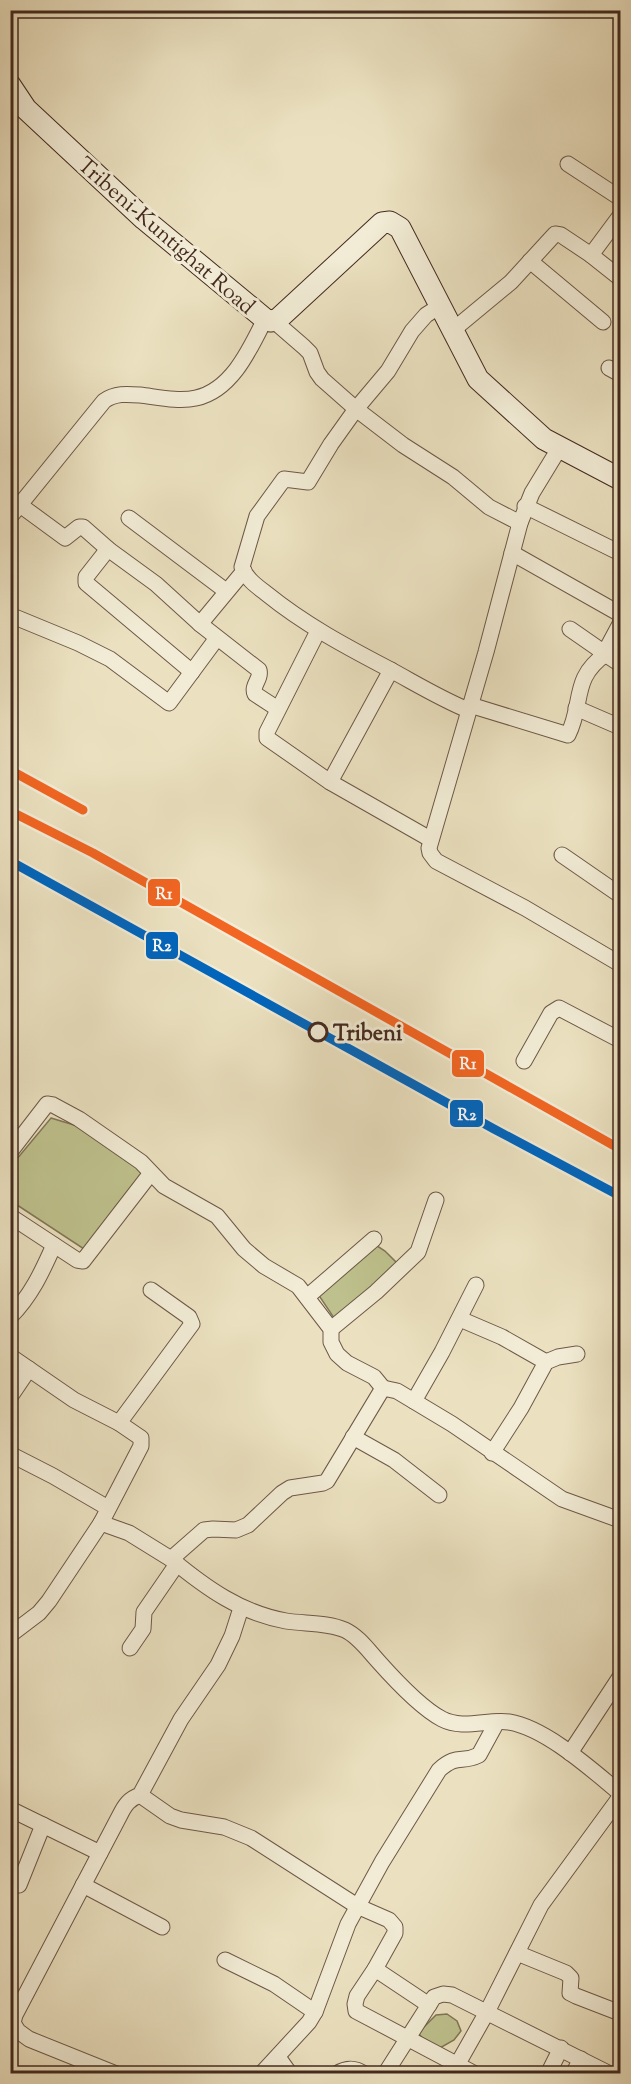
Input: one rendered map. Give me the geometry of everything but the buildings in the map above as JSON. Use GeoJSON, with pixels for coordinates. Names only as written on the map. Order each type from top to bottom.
{"type":"FeatureCollection","features":[{"type":"Feature","properties":{"kind":"main road","name":"Tribeni-Kuntighat Road"},"geometry":{"type":"LineString","coordinates":[[10,85],[26,109],[136,211],[270,320],[277,320],[382,223],[390,222],[400,228],[478,379],[544,439],[621,479]]}},
{"type":"Feature","properties":{"kind":"street"},"geometry":{"type":"LineString","coordinates":[[568,165],[621,198]]}},
{"type":"Feature","properties":{"kind":"street"},"geometry":{"type":"LineString","coordinates":[[591,255],[621,216]]}},
{"type":"Feature","properties":{"kind":"street"},"geometry":{"type":"LineString","coordinates":[[453,330],[498,294],[555,234],[561,235],[591,255],[621,278]]}},
{"type":"Feature","properties":{"kind":"street"},"geometry":{"type":"LineString","coordinates":[[530,261],[603,322]]}},
{"type":"Feature","properties":{"kind":"street"},"geometry":{"type":"LineString","coordinates":[[440,306],[426,315],[412,331],[388,370],[331,444],[308,482],[284,479],[259,511],[242,564],[244,571],[257,586],[289,612],[318,631],[437,697],[566,735],[570,733],[587,671],[594,662],[606,654]]}},
{"type":"Feature","properties":{"kind":"street"},"geometry":{"type":"LineString","coordinates":[[278,709],[255,694],[254,688],[260,675],[259,670],[200,624],[156,584],[81,526],[68,538],[15,511],[109,397],[127,394],[181,399],[196,398],[214,390],[231,376],[270,320],[304,347],[322,379],[356,409],[403,445],[453,477],[489,507],[520,523]]}},
{"type":"Feature","properties":{"kind":"street"},"geometry":{"type":"LineString","coordinates":[[560,447],[525,506],[430,839],[430,853],[436,861],[525,908],[621,964]]}},
{"type":"Feature","properties":{"kind":"street"},"geometry":{"type":"LineString","coordinates":[[525,506],[621,553]]}},
{"type":"Feature","properties":{"kind":"street"},"geometry":{"type":"LineString","coordinates":[[129,518],[226,591]]}},
{"type":"Feature","properties":{"kind":"street"},"geometry":{"type":"LineString","coordinates":[[108,549],[86,577],[86,583],[192,672]]}},
{"type":"Feature","properties":{"kind":"street"},"geometry":{"type":"LineString","coordinates":[[512,553],[621,614]]}},
{"type":"Feature","properties":{"kind":"street"},"geometry":{"type":"LineString","coordinates":[[200,624],[244,571]]}},
{"type":"Feature","properties":{"kind":"street"},"geometry":{"type":"LineString","coordinates":[[10,615],[68,638],[110,659],[169,703],[217,638]]}},
{"type":"Feature","properties":{"kind":"street"},"geometry":{"type":"LineString","coordinates":[[606,654],[605,650],[621,624]]}},
{"type":"Feature","properties":{"kind":"street"},"geometry":{"type":"LineString","coordinates":[[570,629],[621,664]]}},
{"type":"Feature","properties":{"kind":"street"},"geometry":{"type":"LineString","coordinates":[[318,631],[267,732],[267,738],[330,782],[430,839]]}},
{"type":"Feature","properties":{"kind":"street"},"geometry":{"type":"LineString","coordinates":[[330,782],[391,670]]}},
{"type":"Feature","properties":{"kind":"street"},"geometry":{"type":"LineString","coordinates":[[576,708],[621,727]]}},
{"type":"Feature","properties":{"kind":"street"},"geometry":{"type":"LineString","coordinates":[[562,855],[621,895]]}},
{"type":"Feature","properties":{"kind":"street"},"geometry":{"type":"LineString","coordinates":[[524,1061],[551,1013],[559,1008],[621,1040]]}},
{"type":"Feature","properties":{"kind":"street"},"geometry":{"type":"LineString","coordinates":[[10,1152],[44,1107],[50,1104],[80,1119],[141,1162],[164,1186],[217,1216],[244,1249],[264,1266],[294,1282],[331,1329],[331,1342],[342,1360],[374,1377],[383,1388],[393,1389],[414,1401],[562,1499],[621,1520]]}},
{"type":"Feature","properties":{"kind":"street"},"geometry":{"type":"LineString","coordinates":[[10,1216],[76,1260],[83,1261],[151,1173]]}},
{"type":"Feature","properties":{"kind":"street"},"geometry":{"type":"LineString","coordinates":[[331,1329],[413,1259],[422,1245],[436,1200]]}},
{"type":"Feature","properties":{"kind":"street"},"geometry":{"type":"LineString","coordinates":[[307,1297],[374,1239]]}},
{"type":"Feature","properties":{"kind":"street"},"geometry":{"type":"LineString","coordinates":[[10,1317],[25,1302],[35,1286],[54,1245]]}},
{"type":"Feature","properties":{"kind":"street"},"geometry":{"type":"LineString","coordinates":[[414,1401],[460,1319],[476,1285]]}},
{"type":"Feature","properties":{"kind":"street"},"geometry":{"type":"LineString","coordinates":[[119,1424],[192,1324],[189,1317],[151,1290]]}},
{"type":"Feature","properties":{"kind":"street"},"geometry":{"type":"LineString","coordinates":[[460,1319],[502,1337],[546,1362]]}},
{"type":"Feature","properties":{"kind":"street"},"geometry":{"type":"LineString","coordinates":[[492,1453],[521,1408],[546,1362],[558,1357],[577,1354]]}},
{"type":"Feature","properties":{"kind":"street"},"geometry":{"type":"LineString","coordinates":[[10,1356],[74,1400],[138,1434],[142,1441],[101,1523],[49,1601],[39,1613],[10,1635]]}},
{"type":"Feature","properties":{"kind":"street"},"geometry":{"type":"LineString","coordinates":[[10,1397],[29,1369]]}},
{"type":"Feature","properties":{"kind":"street"},"geometry":{"type":"LineString","coordinates":[[130,1648],[143,1629],[144,1612],[174,1562],[204,1530],[248,1526],[290,1488],[323,1484],[327,1481],[383,1388]]}},
{"type":"Feature","properties":{"kind":"street"},"geometry":{"type":"LineString","coordinates":[[353,1437],[394,1460],[439,1496]]}},
{"type":"Feature","properties":{"kind":"street"},"geometry":{"type":"LineString","coordinates":[[10,1454],[53,1476],[108,1509]]}},
{"type":"Feature","properties":{"kind":"street"},"geometry":{"type":"LineString","coordinates":[[101,1523],[129,1533],[174,1562],[205,1587],[241,1608],[270,1618],[345,1630],[357,1638],[396,1681],[444,1720],[461,1725],[497,1722],[520,1725],[570,1753],[621,1795],[605,1821],[549,1894],[487,2012],[454,2069]]}},
{"type":"Feature","properties":{"kind":"street"},"geometry":{"type":"LineString","coordinates":[[116,2073],[29,2038],[18,2031],[12,2023],[126,1803],[140,1795],[181,1719],[218,1665],[232,1636],[241,1608]]}},
{"type":"Feature","properties":{"kind":"street"},"geometry":{"type":"LineString","coordinates":[[570,1753],[621,1677]]}},
{"type":"Feature","properties":{"kind":"street"},"geometry":{"type":"LineString","coordinates":[[261,2073],[278,2057],[315,2012],[341,1939],[357,1906],[439,1770],[449,1761],[479,1755],[497,1722]]}},
{"type":"Feature","properties":{"kind":"street"},"geometry":{"type":"LineString","coordinates":[[140,1795],[181,1820],[224,1827],[251,1838],[357,1906],[389,1920],[395,1927],[395,1933],[357,1996],[356,2011],[408,2038],[454,2069],[474,2073]]}},
{"type":"Feature","properties":{"kind":"street"},"geometry":{"type":"LineString","coordinates":[[10,1809],[100,1853]]}},
{"type":"Feature","properties":{"kind":"street"},"geometry":{"type":"LineString","coordinates":[[19,1885],[43,1825]]}},
{"type":"Feature","properties":{"kind":"street"},"geometry":{"type":"LineString","coordinates":[[83,1884],[162,1927]]}},
{"type":"Feature","properties":{"kind":"street"},"geometry":{"type":"LineString","coordinates":[[517,1953],[566,1973],[571,1978],[570,1993],[621,2013]]}},
{"type":"Feature","properties":{"kind":"street"},"geometry":{"type":"LineString","coordinates":[[225,1960],[274,1984],[315,2012]]}},
{"type":"Feature","properties":{"kind":"street"},"geometry":{"type":"LineString","coordinates":[[375,1969],[429,2005]]}},
{"type":"Feature","properties":{"kind":"street"},"geometry":{"type":"LineString","coordinates":[[385,2073],[434,1997],[443,1994],[452,1995],[610,2073]]}},
{"type":"Feature","properties":{"kind":"street"},"geometry":{"type":"LineString","coordinates":[[548,2073],[561,2048]]}},
{"type":"Feature","properties":{"kind":"street"},"geometry":{"type":"LineString","coordinates":[[278,2057],[290,2073]]}},
{"type":"Feature","properties":{"kind":"street"},"geometry":{"type":"LineString","coordinates":[[573,2073],[581,2059]]}},
{"type":"Feature","properties":{"kind":"street"},"geometry":{"type":"LineString","coordinates":[[336,2073],[348,2068],[364,2073]]}},
{"type":"Feature","properties":{"kind":"green space"},"geometry":{"type":"Polygon","coordinates":[[[51,1118],[84,1128],[110,1142],[148,1178],[87,1251],[11,1201],[11,1166],[51,1118]]]}},
{"type":"Feature","properties":{"kind":"green space"},"geometry":{"type":"Polygon","coordinates":[[[368,1240],[385,1251],[400,1266],[336,1321],[316,1291],[368,1240]]]}},
{"type":"Feature","properties":{"kind":"green space"},"geometry":{"type":"Polygon","coordinates":[[[447,2014],[457,2021],[461,2031],[454,2040],[440,2048],[428,2044],[418,2033],[436,2015],[447,2014]]]}},
{"type":"Feature","properties":{"kind":"transit line","name":"R1"},"geometry":{"type":"LineString","coordinates":[[10,770],[83,810]]}},
{"type":"Feature","properties":{"kind":"transit line","name":"R1"},"geometry":{"type":"LineString","coordinates":[[10,811],[93,853],[620,1149]]}},
{"type":"Feature","properties":{"kind":"transit line","name":"R2"},"geometry":{"type":"LineString","coordinates":[[10,861],[494,1129],[620,1196]]}},
{"type":"Feature","properties":{"kind":"place","name":"Tribeni"},"geometry":{"type":"Point","coordinates":[318,1032]}}]}
